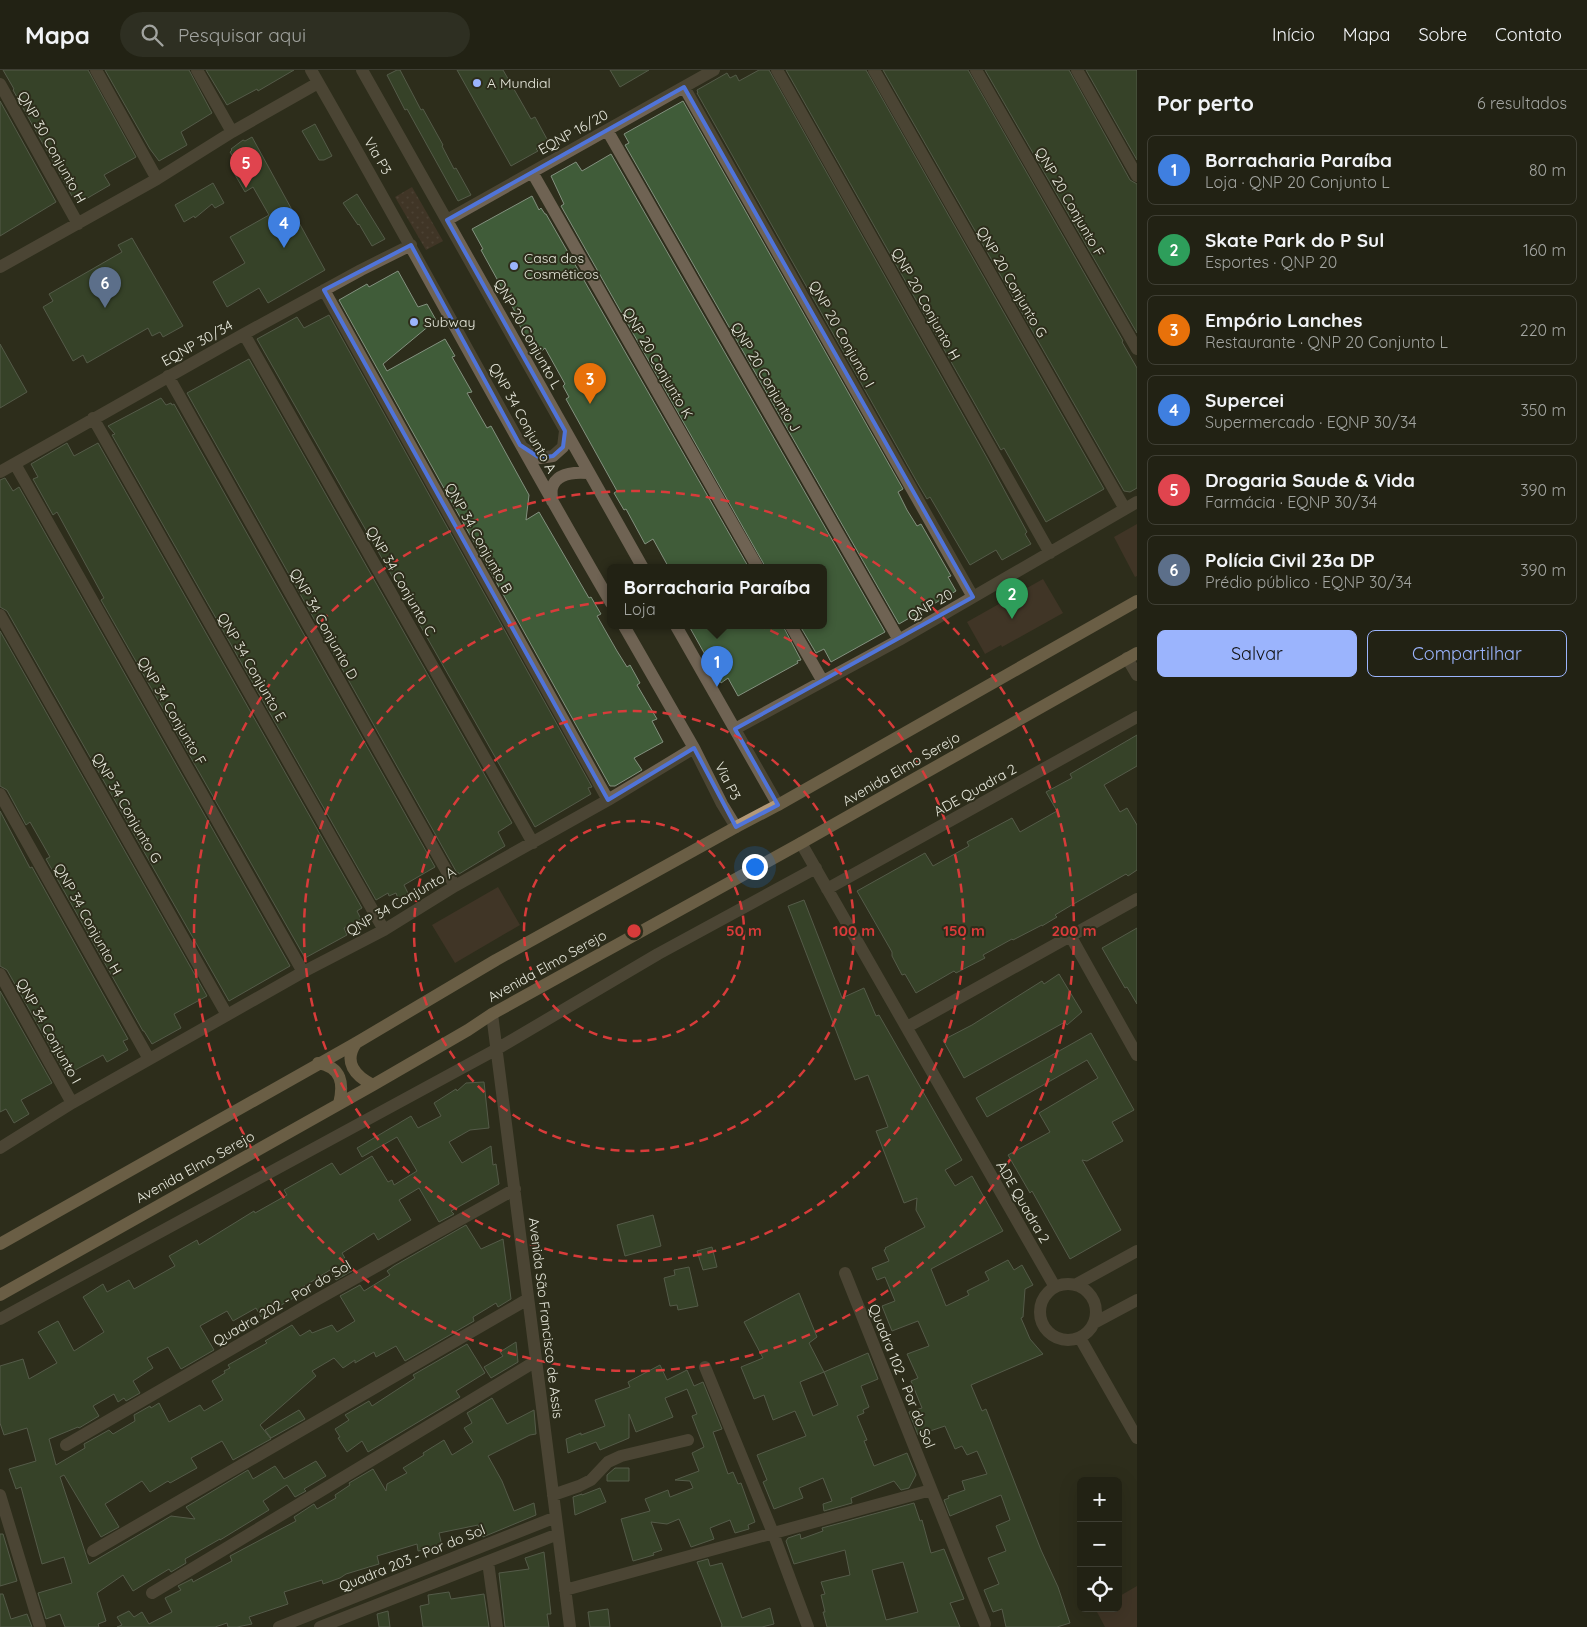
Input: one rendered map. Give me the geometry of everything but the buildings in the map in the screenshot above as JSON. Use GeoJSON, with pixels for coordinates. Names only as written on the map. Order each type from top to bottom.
{"type":"FeatureCollection","features":[{"type":"Feature","properties":{"kind":"main road","name":"Avenida Elmo Serejo"},"geometry":{"type":"LineString","coordinates":[[0,1244],[356,1043],[496,960],[778,805],[1137,602]]}},
{"type":"Feature","properties":{"kind":"main road","name":"Avenida Elmo Serejo"},"geometry":{"type":"LineString","coordinates":[[0,1295],[373,1085],[492,1014],[801,843],[1132,656]]}},
{"type":"Feature","properties":{"kind":"main road"},"geometry":{"type":"LineString","coordinates":[[356,1043],[351,1051],[350,1062],[354,1072],[373,1085]]}},
{"type":"Feature","properties":{"kind":"main road"},"geometry":{"type":"LineString","coordinates":[[318,1063],[327,1065],[336,1072],[341,1081],[342,1091],[339,1104]]}},
{"type":"Feature","properties":{"kind":"street"},"geometry":{"type":"LineString","coordinates":[[96,70],[157,179]]}},
{"type":"Feature","properties":{"kind":"street"},"geometry":{"type":"LineString","coordinates":[[196,70],[232,132]]}},
{"type":"Feature","properties":{"kind":"street","name":"Via P3"},"geometry":{"type":"LineString","coordinates":[[311,70],[411,245]]}},
{"type":"Feature","properties":{"kind":"street","name":"Via P3"},"geometry":{"type":"LineString","coordinates":[[362,70],[447,220]]}},
{"type":"Feature","properties":{"kind":"street","name":"EQNP 16/20"},"geometry":{"type":"LineString","coordinates":[[447,220],[714,70]]}},
{"type":"Feature","properties":{"kind":"street","name":"QNP 20 Conjunto H"},"geometry":{"type":"LineString","coordinates":[[777,70],[1050,553]]}},
{"type":"Feature","properties":{"kind":"street","name":"QNP 20 Conjunto G"},"geometry":{"type":"LineString","coordinates":[[874,70],[1125,510]]}},
{"type":"Feature","properties":{"kind":"street","name":"QNP 20 Conjunto F"},"geometry":{"type":"LineString","coordinates":[[976,70],[1137,348]]}},
{"type":"Feature","properties":{"kind":"street"},"geometry":{"type":"LineString","coordinates":[[1077,70],[1137,176]]}},
{"type":"Feature","properties":{"kind":"street"},"geometry":{"type":"LineString","coordinates":[[1,263],[78,224],[157,179],[232,132],[318,82]]}},
{"type":"Feature","properties":{"kind":"street","name":"QNP 30 Conjunto H"},"geometry":{"type":"LineString","coordinates":[[0,84],[78,224]]}},
{"type":"Feature","properties":{"kind":"street","name":"QNP 20 Conjunto I"},"geometry":{"type":"LineString","coordinates":[[684,87],[973,597]]}},
{"type":"Feature","properties":{"kind":"street","name":"QNP 20 Conjunto J"},"geometry":{"type":"LineString","coordinates":[[607,130],[899,640]]}},
{"type":"Feature","properties":{"kind":"street","name":"QNP 20 Conjunto K"},"geometry":{"type":"LineString","coordinates":[[532,172],[756,564]]}},
{"type":"Feature","properties":{"kind":"street","name":"QNP 20 Conjunto L"},"geometry":{"type":"LineString","coordinates":[[447,220],[641,564]]}},
{"type":"Feature","properties":{"kind":"street","name":"EQNP 30/34"},"geometry":{"type":"LineString","coordinates":[[0,472],[244,334],[411,245]]}},
{"type":"Feature","properties":{"kind":"street","name":"QNP 34 Conjunto A"},"geometry":{"type":"LineString","coordinates":[[411,245],[520,446],[607,597]]}},
{"type":"Feature","properties":{"kind":"street","name":"QNP 34 Conjunto B"},"geometry":{"type":"LineString","coordinates":[[324,290],[608,800]]}},
{"type":"Feature","properties":{"kind":"street","name":"QNP 34 Conjunto C"},"geometry":{"type":"LineString","coordinates":[[244,334],[533,843]]}},
{"type":"Feature","properties":{"kind":"street","name":"QNP 34 Conjunto D"},"geometry":{"type":"LineString","coordinates":[[168,376],[455,886]]}},
{"type":"Feature","properties":{"kind":"street","name":"QNP 34 Conjunto E"},"geometry":{"type":"LineString","coordinates":[[93,418],[384,930]]}},
{"type":"Feature","properties":{"kind":"street"},"geometry":{"type":"LineString","coordinates":[[520,446],[540,458],[553,456],[563,447],[565,431]]}},
{"type":"Feature","properties":{"kind":"street","name":"QNP 34 Conjunto F"},"geometry":{"type":"LineString","coordinates":[[15,464],[303,972]]}},
{"type":"Feature","properties":{"kind":"street"},"geometry":{"type":"LineString","coordinates":[[552,501],[552,489],[556,480],[567,474],[577,472],[588,473]]}},
{"type":"Feature","properties":{"kind":"street","name":"QNP 20"},"geometry":{"type":"LineString","coordinates":[[735,729],[822,680],[899,640],[1137,502]]}},
{"type":"Feature","properties":{"kind":"street","name":"QNP 34 Conjunto G"},"geometry":{"type":"LineString","coordinates":[[0,615],[228,1015]]}},
{"type":"Feature","properties":{"kind":"street"},"geometry":{"type":"LineString","coordinates":[[626,629],[694,748]]}},
{"type":"Feature","properties":{"kind":"street"},"geometry":{"type":"LineString","coordinates":[[678,629],[778,805]]}},
{"type":"Feature","properties":{"kind":"street"},"geometry":{"type":"LineString","coordinates":[[793,629],[822,680]]}},
{"type":"Feature","properties":{"kind":"street"},"geometry":{"type":"LineString","coordinates":[[1132,656],[1137,675]]}},
{"type":"Feature","properties":{"kind":"street","name":"ADE Quadra 2"},"geometry":{"type":"LineString","coordinates":[[827,889],[1137,717]]}},
{"type":"Feature","properties":{"kind":"street","name":"Via P3"},"geometry":{"type":"LineString","coordinates":[[694,748],[722,804],[736,827]]}},
{"type":"Feature","properties":{"kind":"street","name":"QNP 34 Conjunto A"},"geometry":{"type":"LineString","coordinates":[[0,1148],[72,1103],[303,972],[384,930],[455,886],[608,800],[694,748]]}},
{"type":"Feature","properties":{"kind":"street","name":"QNP 34 Conjunto H"},"geometry":{"type":"LineString","coordinates":[[0,794],[149,1059]]}},
{"type":"Feature","properties":{"kind":"street","name":"ADE Quadra 2"},"geometry":{"type":"LineString","coordinates":[[801,843],[1055,1288]]}},
{"type":"Feature","properties":{"kind":"street"},"geometry":{"type":"LineString","coordinates":[[0,1319],[497,1049],[658,954],[816,868]]}},
{"type":"Feature","properties":{"kind":"street"},"geometry":{"type":"LineString","coordinates":[[907,1028],[1137,899]]}},
{"type":"Feature","properties":{"kind":"street"},"geometry":{"type":"LineString","coordinates":[[1071,937],[1137,1054]]}},
{"type":"Feature","properties":{"kind":"street","name":"QNP 34 Conjunto I"},"geometry":{"type":"LineString","coordinates":[[0,974],[72,1103]]}},
{"type":"Feature","properties":{"kind":"street","name":"Avenida São Francisco de Assis"},"geometry":{"type":"LineString","coordinates":[[492,1014],[570,1627]]}},
{"type":"Feature","properties":{"kind":"street","name":"Quadra 202 - Por do Sol"},"geometry":{"type":"LineString","coordinates":[[66,1446],[309,1304],[514,1189]]}},
{"type":"Feature","properties":{"kind":"street"},"geometry":{"type":"LineString","coordinates":[[1075,1285],[1137,1251]]}},
{"type":"Feature","properties":{"kind":"street","name":"Quadra 102 - Por do Sol"},"geometry":{"type":"LineString","coordinates":[[845,1273],[985,1624]]}},
{"type":"Feature","properties":{"kind":"street"},"geometry":{"type":"LineString","coordinates":[[1094,1324],[1096,1308],[1094,1300],[1083,1288],[1064,1284],[1055,1288],[1043,1300],[1040,1308],[1043,1324],[1055,1337],[1063,1340],[1080,1338],[1094,1324],[1137,1300]]}},
{"type":"Feature","properties":{"kind":"street"},"geometry":{"type":"LineString","coordinates":[[93,1551],[528,1299]]}},
{"type":"Feature","properties":{"kind":"street"},"geometry":{"type":"LineString","coordinates":[[1080,1338],[1137,1438]]}},
{"type":"Feature","properties":{"kind":"street"},"geometry":{"type":"LineString","coordinates":[[152,1593],[536,1360]]}},
{"type":"Feature","properties":{"kind":"street"},"geometry":{"type":"LineString","coordinates":[[705,1367],[773,1533],[808,1627]]}},
{"type":"Feature","properties":{"kind":"street"},"geometry":{"type":"LineString","coordinates":[[553,1495],[591,1480],[608,1462],[621,1456],[688,1440]]}},
{"type":"Feature","properties":{"kind":"street"},"geometry":{"type":"LineString","coordinates":[[565,1590],[931,1490]]}},
{"type":"Feature","properties":{"kind":"street"},"geometry":{"type":"LineString","coordinates":[[0,1495],[40,1627]]}},
{"type":"Feature","properties":{"kind":"street","name":"Quadra 203 - Por do Sol"},"geometry":{"type":"LineString","coordinates":[[279,1627],[556,1517]]}},
{"type":"Feature","properties":{"kind":"street"},"geometry":{"type":"LineString","coordinates":[[320,1627],[558,1534]]}},
{"type":"Feature","properties":{"kind":"street"},"geometry":{"type":"LineString","coordinates":[[488,1562],[496,1627]]}},
{"type":"Feature","properties":{"kind":"highlighted area"},"geometry":{"type":"Polygon","coordinates":[[[684,87],[973,597],[735,729],[778,805],[736,827],[694,748],[608,800],[324,290],[411,245],[520,445],[540,458],[553,456],[563,447],[565,431],[447,220],[684,87]]]}},
{"type":"Feature","properties":{"kind":"shaded area"},"geometry":{"type":"Polygon","coordinates":[[[412,187],[443,241],[426,250],[395,197],[412,187]]]}},
{"type":"Feature","properties":{"kind":"shaded area"},"geometry":{"type":"Polygon","coordinates":[[[1137,524],[1137,576],[1135,577],[1114,537],[1137,524]]]}},
{"type":"Feature","properties":{"kind":"shaded area"},"geometry":{"type":"Polygon","coordinates":[[[1043,579],[1063,613],[1002,647],[1001,645],[985,654],[967,622],[1043,579]]]}},
{"type":"Feature","properties":{"kind":"shaded area"},"geometry":{"type":"Polygon","coordinates":[[[498,887],[520,925],[455,963],[432,925],[498,887]]]}},
{"type":"Feature","properties":{"kind":"shaded area"},"geometry":{"type":"Polygon","coordinates":[[[1137,1586],[1137,1627],[1105,1627],[1097,1612],[1122,1612],[1122,1595],[1137,1586]]]}},
{"type":"Feature","properties":{"kind":"place","name":"A Mundial"},"geometry":{"type":"Point","coordinates":[477,83]}},
{"type":"Feature","properties":{"kind":"place","name":"Drogaria Saude & Vida"},"geometry":{"type":"Point","coordinates":[246,188]}},
{"type":"Feature","properties":{"kind":"place","name":"Supercei"},"geometry":{"type":"Point","coordinates":[284,248]}},
{"type":"Feature","properties":{"kind":"place","name":"Casa dos Cosméticos"},"geometry":{"type":"Point","coordinates":[514,266]}},
{"type":"Feature","properties":{"kind":"place","name":"Polícia Civil 23a DP"},"geometry":{"type":"Point","coordinates":[105,308]}},
{"type":"Feature","properties":{"kind":"place","name":"Subway"},"geometry":{"type":"Point","coordinates":[414,322]}},
{"type":"Feature","properties":{"kind":"place","name":"Empório Lanches"},"geometry":{"type":"Point","coordinates":[590,404]}},
{"type":"Feature","properties":{"kind":"place","name":"Skate Park do P Sul"},"geometry":{"type":"Point","coordinates":[1012,619]}},
{"type":"Feature","properties":{"kind":"place","name":"Borracharia Paraíba"},"geometry":{"type":"Point","coordinates":[717,687]}}]}
